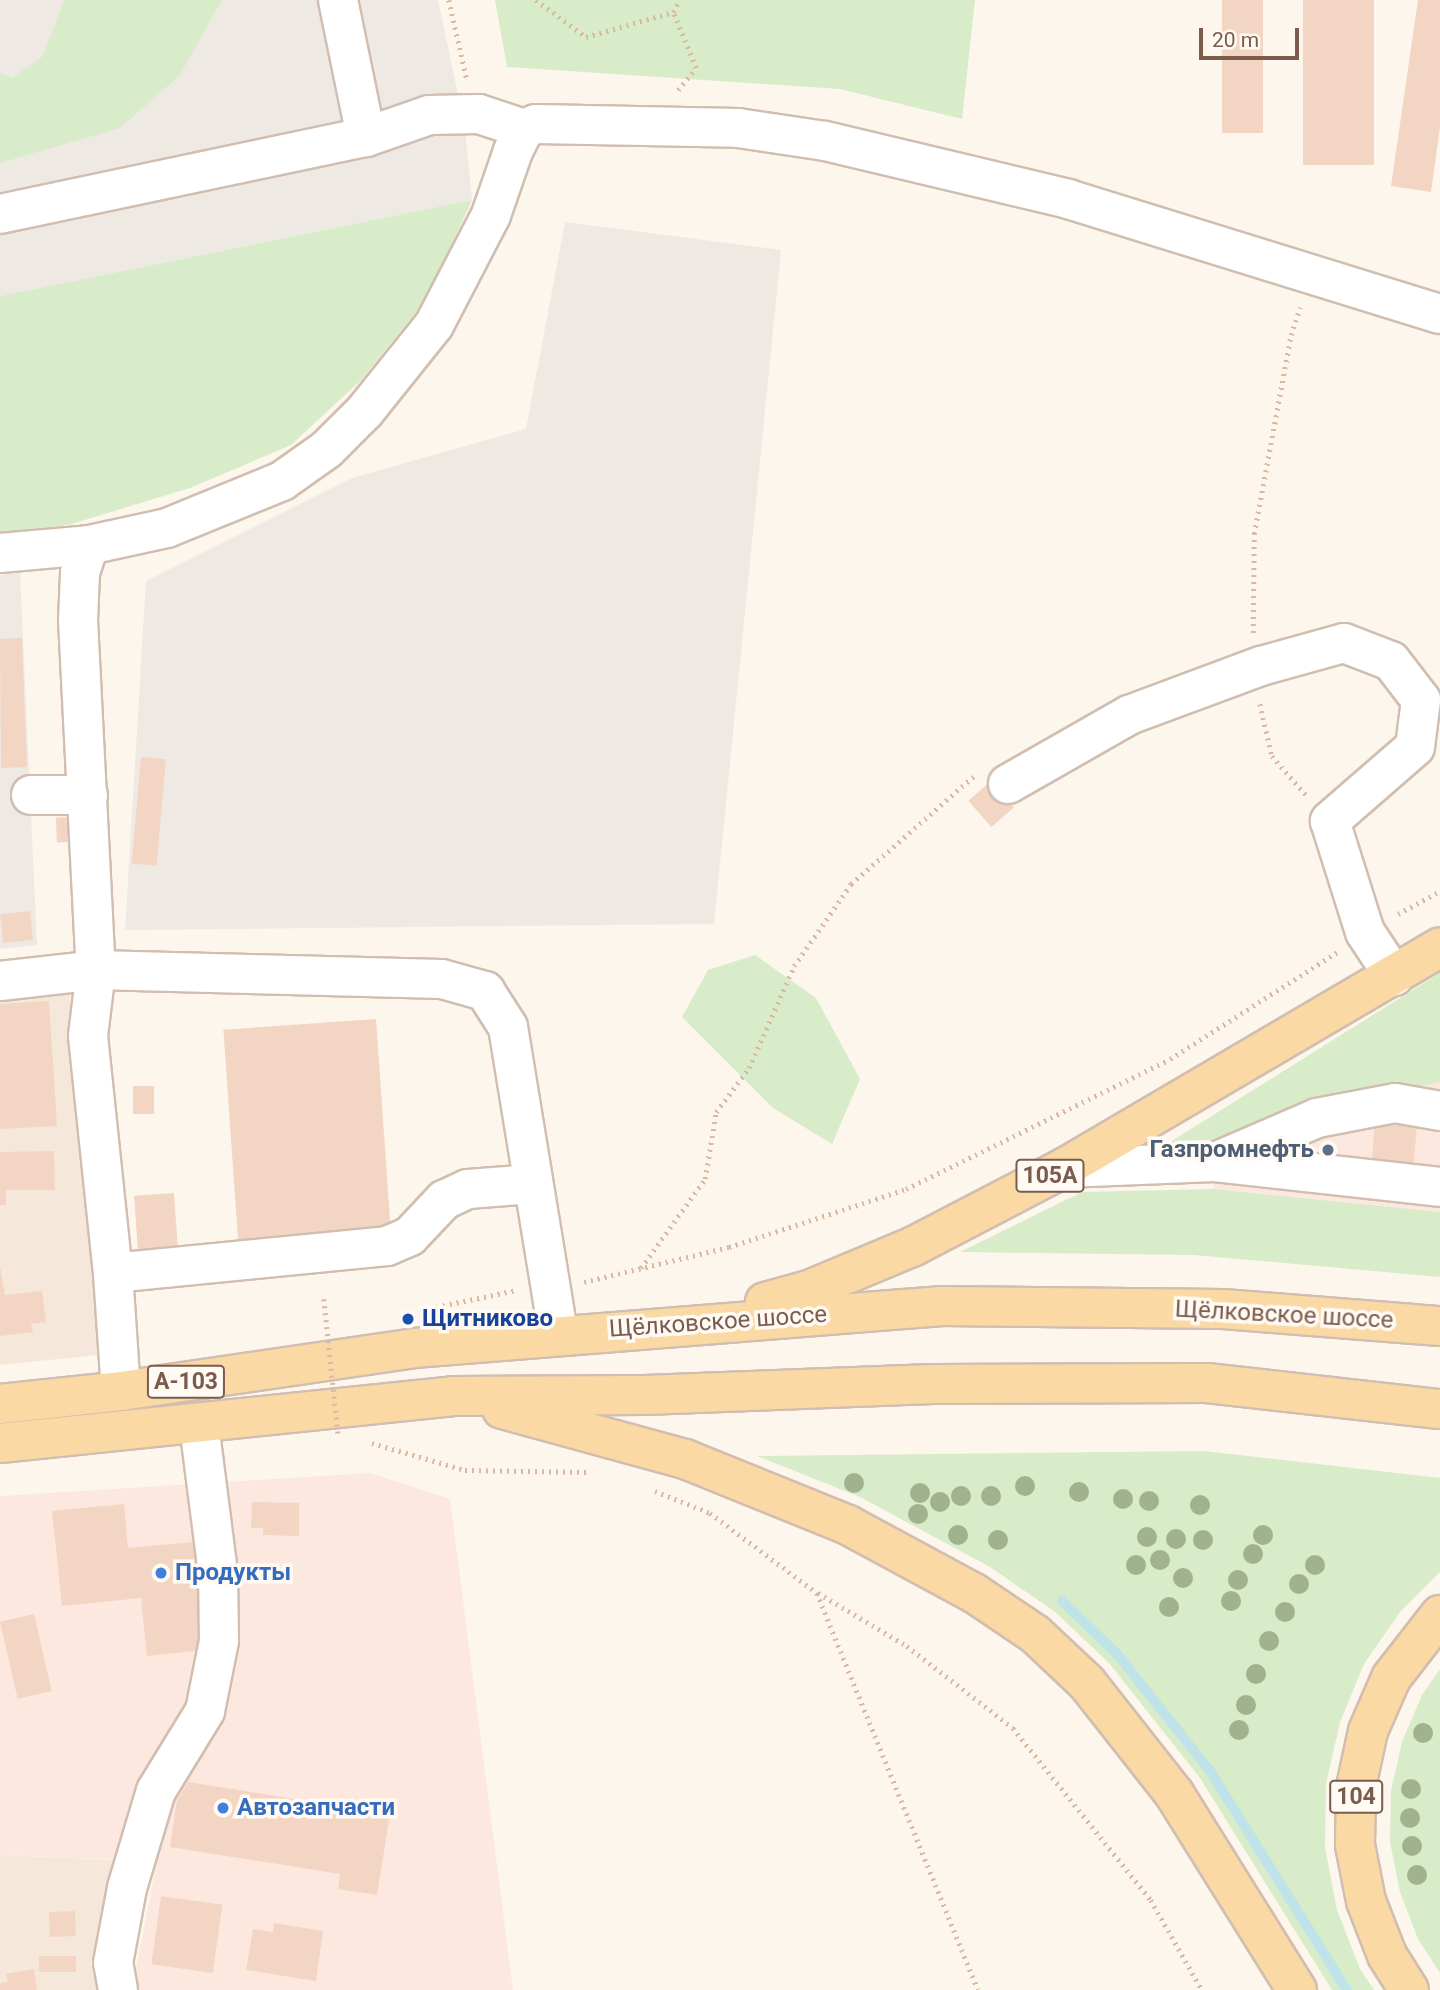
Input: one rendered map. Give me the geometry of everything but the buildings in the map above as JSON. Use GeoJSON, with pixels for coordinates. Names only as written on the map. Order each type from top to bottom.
{"type":"FeatureCollection","features":[{"type":"Feature","properties":{"kind":"main road","name":"105A"},"geometry":{"type":"LineString","coordinates":[[689,1324],[832,1280],[912,1247],[1064,1168],[1440,947]]}},
{"type":"Feature","properties":{"kind":"main road","name":"Щёлковское шоссе"},"geometry":{"type":"LineString","coordinates":[[0,1404],[121,1391],[371,1353],[558,1334],[942,1306],[1223,1309],[1440,1325]]}},
{"type":"Feature","properties":{"kind":"main road","name":"А-103"},"geometry":{"type":"LineString","coordinates":[[0,1443],[452,1396],[645,1395],[933,1384],[1207,1383],[1440,1409]]}},
{"type":"Feature","properties":{"kind":"main road"},"geometry":{"type":"LineString","coordinates":[[452,1396],[685,1459],[848,1525],[974,1593],[1035,1634],[1087,1683],[1175,1795],[1297,1990]]}},
{"type":"Feature","properties":{"kind":"main road","name":"104"},"geometry":{"type":"LineString","coordinates":[[1409,1990],[1387,1955],[1366,1901],[1355,1845],[1356,1787],[1368,1731],[1391,1678],[1440,1615]]}},
{"type":"Feature","properties":{"kind":"street"},"geometry":{"type":"LineString","coordinates":[[338,0],[366,137]]}},
{"type":"Feature","properties":{"kind":"street"},"geometry":{"type":"LineString","coordinates":[[0,214],[366,137],[429,115],[479,114],[524,129],[550,122],[651,123],[738,128],[825,141],[1055,196],[1440,314]]}},
{"type":"Feature","properties":{"kind":"street"},"geometry":{"type":"LineString","coordinates":[[0,553],[89,545],[190,518],[282,481],[327,449],[365,411],[434,325],[486,227],[524,129]]}},
{"type":"Feature","properties":{"kind":"street"},"geometry":{"type":"LineString","coordinates":[[89,545],[80,573],[78,620],[96,970],[88,1036],[113,1273],[121,1391]]}},
{"type":"Feature","properties":{"kind":"street"},"geometry":{"type":"LineString","coordinates":[[1009,784],[1129,715],[1252,669],[1344,643],[1391,661],[1421,700],[1415,747],[1330,821],[1365,932],[1394,976]]}},
{"type":"Feature","properties":{"kind":"street"},"geometry":{"type":"LineString","coordinates":[[31,795],[88,795]]}},
{"type":"Feature","properties":{"kind":"street"},"geometry":{"type":"LineString","coordinates":[[0,981],[96,970],[442,979],[485,992],[508,1027],[558,1334]]}},
{"type":"Feature","properties":{"kind":"street"},"geometry":{"type":"LineString","coordinates":[[1215,1162],[1317,1118],[1395,1103],[1440,1111]]}},
{"type":"Feature","properties":{"kind":"street"},"geometry":{"type":"LineString","coordinates":[[1064,1168],[1215,1162],[1440,1187]]}},
{"type":"Feature","properties":{"kind":"street"},"geometry":{"type":"LineString","coordinates":[[113,1273],[387,1246],[410,1236],[444,1200],[468,1189],[533,1184]]}},
{"type":"Feature","properties":{"kind":"street"},"geometry":{"type":"LineString","coordinates":[[118,1990],[113,1963],[127,1888],[156,1791],[205,1711],[219,1641],[218,1573],[199,1424]]}},
{"type":"Feature","properties":{"kind":"path"},"geometry":{"type":"LineString","coordinates":[[449,0],[457,50],[479,114]]}},
{"type":"Feature","properties":{"kind":"path"},"geometry":{"type":"LineString","coordinates":[[537,0],[586,37],[673,12],[680,0]]}},
{"type":"Feature","properties":{"kind":"path"},"geometry":{"type":"LineString","coordinates":[[651,123],[696,68],[673,12]]}},
{"type":"Feature","properties":{"kind":"path"},"geometry":{"type":"LineString","coordinates":[[1303,300],[1291,335],[1254,534],[1252,669],[1272,756],[1330,821]]}},
{"type":"Feature","properties":{"kind":"path"},"geometry":{"type":"LineString","coordinates":[[641,1268],[705,1178],[716,1112],[749,1068],[794,966],[850,884],[979,771],[1009,784]]}},
{"type":"Feature","properties":{"kind":"path"},"geometry":{"type":"LineString","coordinates":[[498,1293],[551,1286],[730,1247],[906,1189],[1170,1059],[1365,932],[1440,891]]}},
{"type":"Feature","properties":{"kind":"path"},"geometry":{"type":"LineString","coordinates":[[324,1299],[338,1433],[351,1436]]}},
{"type":"Feature","properties":{"kind":"path"},"geometry":{"type":"LineString","coordinates":[[363,1440],[465,1470],[594,1472]]}},
{"type":"Feature","properties":{"kind":"path"},"geometry":{"type":"LineString","coordinates":[[645,1487],[710,1513],[817,1593],[907,1646],[1013,1728],[1152,1900],[1202,1990]]}},
{"type":"Feature","properties":{"kind":"path"},"geometry":{"type":"LineString","coordinates":[[817,1593],[978,1990]]}},
{"type":"Feature","properties":{"kind":"shaded area"},"geometry":{"type":"Polygon","coordinates":[[[0,0],[438,0],[465,128],[472,200],[0,296],[0,0]]]}},
{"type":"Feature","properties":{"kind":"shaded area"},"geometry":{"type":"Polygon","coordinates":[[[565,222],[781,250],[714,924],[125,930],[146,581],[352,478],[526,429],[565,222]]]}},
{"type":"Feature","properties":{"kind":"shaded area"},"geometry":{"type":"Polygon","coordinates":[[[20,573],[37,945],[0,949],[0,575],[20,573]]]}},
{"type":"Feature","properties":{"kind":"shaded area"},"geometry":{"type":"Polygon","coordinates":[[[69,990],[108,1354],[0,1365],[0,998],[69,990]]]}},
{"type":"Feature","properties":{"kind":"shaded area","name":"Газпромнефть"},"geometry":{"type":"Polygon","coordinates":[[[1440,1082],[1440,1212],[1213,1189],[1216,1139],[1327,1107],[1440,1082]]]}},
{"type":"Feature","properties":{"kind":"shaded area"},"geometry":{"type":"Polygon","coordinates":[[[370,1473],[450,1499],[513,1990],[137,1990],[134,1979],[157,1861],[0,1855],[0,1496],[370,1473]]]}},
{"type":"Feature","properties":{"kind":"shaded area"},"geometry":{"type":"Polygon","coordinates":[[[0,1855],[118,1860],[91,1963],[97,1990],[0,1990],[0,1855]]]}},
{"type":"Feature","properties":{"kind":"green space"},"geometry":{"type":"Polygon","coordinates":[[[64,0],[222,0],[180,75],[120,128],[0,163],[0,73],[12,78],[43,56],[64,0]]]}},
{"type":"Feature","properties":{"kind":"green space"},"geometry":{"type":"Polygon","coordinates":[[[495,0],[975,0],[962,119],[840,89],[507,67],[495,0]]]}},
{"type":"Feature","properties":{"kind":"green space"},"geometry":{"type":"Polygon","coordinates":[[[472,200],[427,298],[361,380],[291,445],[190,488],[68,525],[0,533],[0,296],[472,200]]]}},
{"type":"Feature","properties":{"kind":"green space"},"geometry":{"type":"Polygon","coordinates":[[[755,955],[816,998],[860,1079],[832,1144],[773,1108],[682,1017],[708,970],[755,955]]]}},
{"type":"Feature","properties":{"kind":"green space"},"geometry":{"type":"Polygon","coordinates":[[[1440,973],[1440,1082],[1327,1107],[1216,1139],[1162,1147],[1440,973]]]}},
{"type":"Feature","properties":{"kind":"green space"},"geometry":{"type":"Polygon","coordinates":[[[1213,1189],[1440,1212],[1440,1277],[1194,1255],[960,1252],[1082,1192],[1213,1189]]]}},
{"type":"Feature","properties":{"kind":"green space"},"geometry":{"type":"Polygon","coordinates":[[[1204,1451],[1440,1478],[1440,1572],[1400,1612],[1364,1664],[1340,1722],[1326,1784],[1325,1847],[1337,1910],[1360,1969],[1374,1990],[1332,1990],[1200,1778],[1109,1663],[1054,1611],[990,1567],[860,1497],[757,1456],[1204,1451]]]}},
{"type":"Feature","properties":{"kind":"green space"},"geometry":{"type":"Polygon","coordinates":[[[1440,1669],[1440,1973],[1418,1939],[1400,1892],[1390,1842],[1391,1791],[1402,1742],[1422,1695],[1440,1669]]]}},
{"type":"Feature","properties":{"kind":"waterway"},"geometry":{"type":"LineString","coordinates":[[1062,1601],[1118,1655],[1210,1771],[1347,1990]]}},
{"type":"Feature","properties":{"kind":"place","name":"Газпромнефть"},"geometry":{"type":"Point","coordinates":[1328,1150]}},
{"type":"Feature","properties":{"kind":"place","name":"Щитниково"},"geometry":{"type":"Point","coordinates":[408,1319]}},
{"type":"Feature","properties":{"kind":"place","name":"Продукты"},"geometry":{"type":"Point","coordinates":[161,1573]}},
{"type":"Feature","properties":{"kind":"place","name":"Автозапчасти"},"geometry":{"type":"Point","coordinates":[223,1808]}}]}
